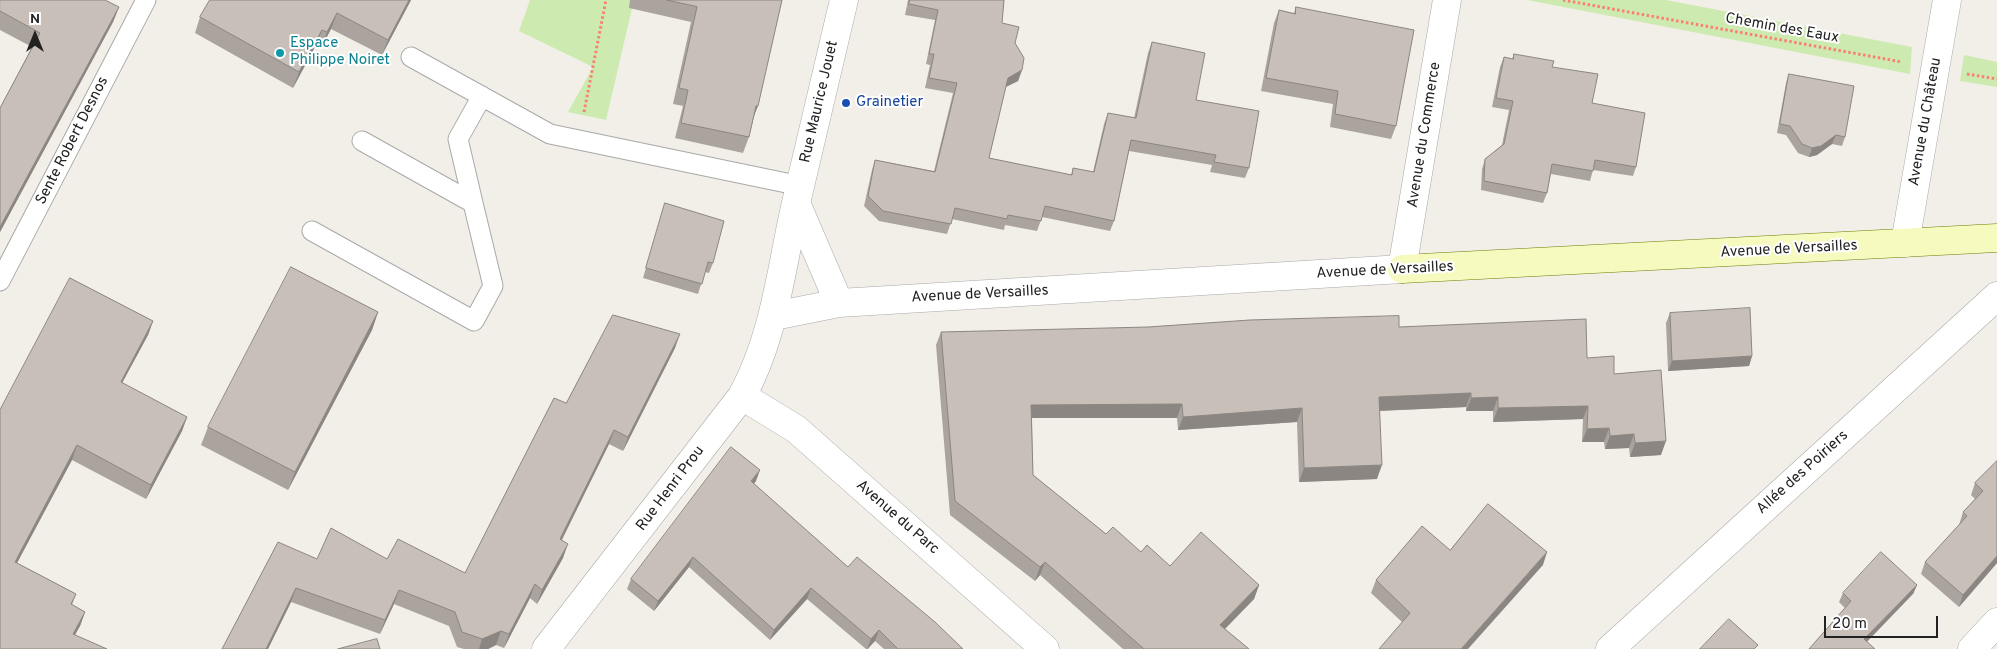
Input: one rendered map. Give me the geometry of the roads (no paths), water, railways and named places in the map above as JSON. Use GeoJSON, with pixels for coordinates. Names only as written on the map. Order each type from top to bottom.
{"type":"FeatureCollection","features":[{"type":"Feature","properties":{"kind":"street","name":"Rue Maurice Jouet"},"geometry":{"type":"LineString","coordinates":[[774,316],[798,194],[844,0]]}},
{"type":"Feature","properties":{"kind":"street","name":"Avenue du Commerce"},"geometry":{"type":"LineString","coordinates":[[1402,269],[1447,0]]}},
{"type":"Feature","properties":{"kind":"street","name":"Avenue du Château"},"geometry":{"type":"LineString","coordinates":[[1905,244],[1947,0]]}},
{"type":"Feature","properties":{"kind":"street"},"geometry":{"type":"LineString","coordinates":[[798,194],[839,303]]}},
{"type":"Feature","properties":{"kind":"street","name":"Avenue de Versailles"},"geometry":{"type":"LineString","coordinates":[[774,316],[839,303],[1402,269],[1997,238]]}},
{"type":"Feature","properties":{"kind":"street","name":"Allée des Poiriers"},"geometry":{"type":"LineString","coordinates":[[1610,649],[1997,296]]}},
{"type":"Feature","properties":{"kind":"street","name":"Rue Henri Prou"},"geometry":{"type":"LineString","coordinates":[[546,649],[742,396],[753,376],[774,316]]}},
{"type":"Feature","properties":{"kind":"street","name":"Avenue du Parc"},"geometry":{"type":"LineString","coordinates":[[742,396],[796,428],[1045,649]]}},
{"type":"Feature","properties":{"kind":"street"},"geometry":{"type":"LineString","coordinates":[[1972,649],[1997,622]]}},
{"type":"Feature","properties":{"kind":"lane","name":"Sente Robert Desnos"},"geometry":{"type":"LineString","coordinates":[[0,281],[146,0]]}},
{"type":"Feature","properties":{"kind":"lane"},"geometry":{"type":"LineString","coordinates":[[411,57],[550,134],[798,194]]}},
{"type":"Feature","properties":{"kind":"lane"},"geometry":{"type":"LineString","coordinates":[[312,231],[474,321],[493,286],[458,139],[482,96]]}},
{"type":"Feature","properties":{"kind":"lane"},"geometry":{"type":"LineString","coordinates":[[362,141],[473,203]]}},
{"type":"Feature","properties":{"kind":"place","name":"Espace Philippe Noiret"},"geometry":{"type":"Point","coordinates":[280,53]}},
{"type":"Feature","properties":{"kind":"place","name":"Grainetier"},"geometry":{"type":"Point","coordinates":[846,103]}}]}
